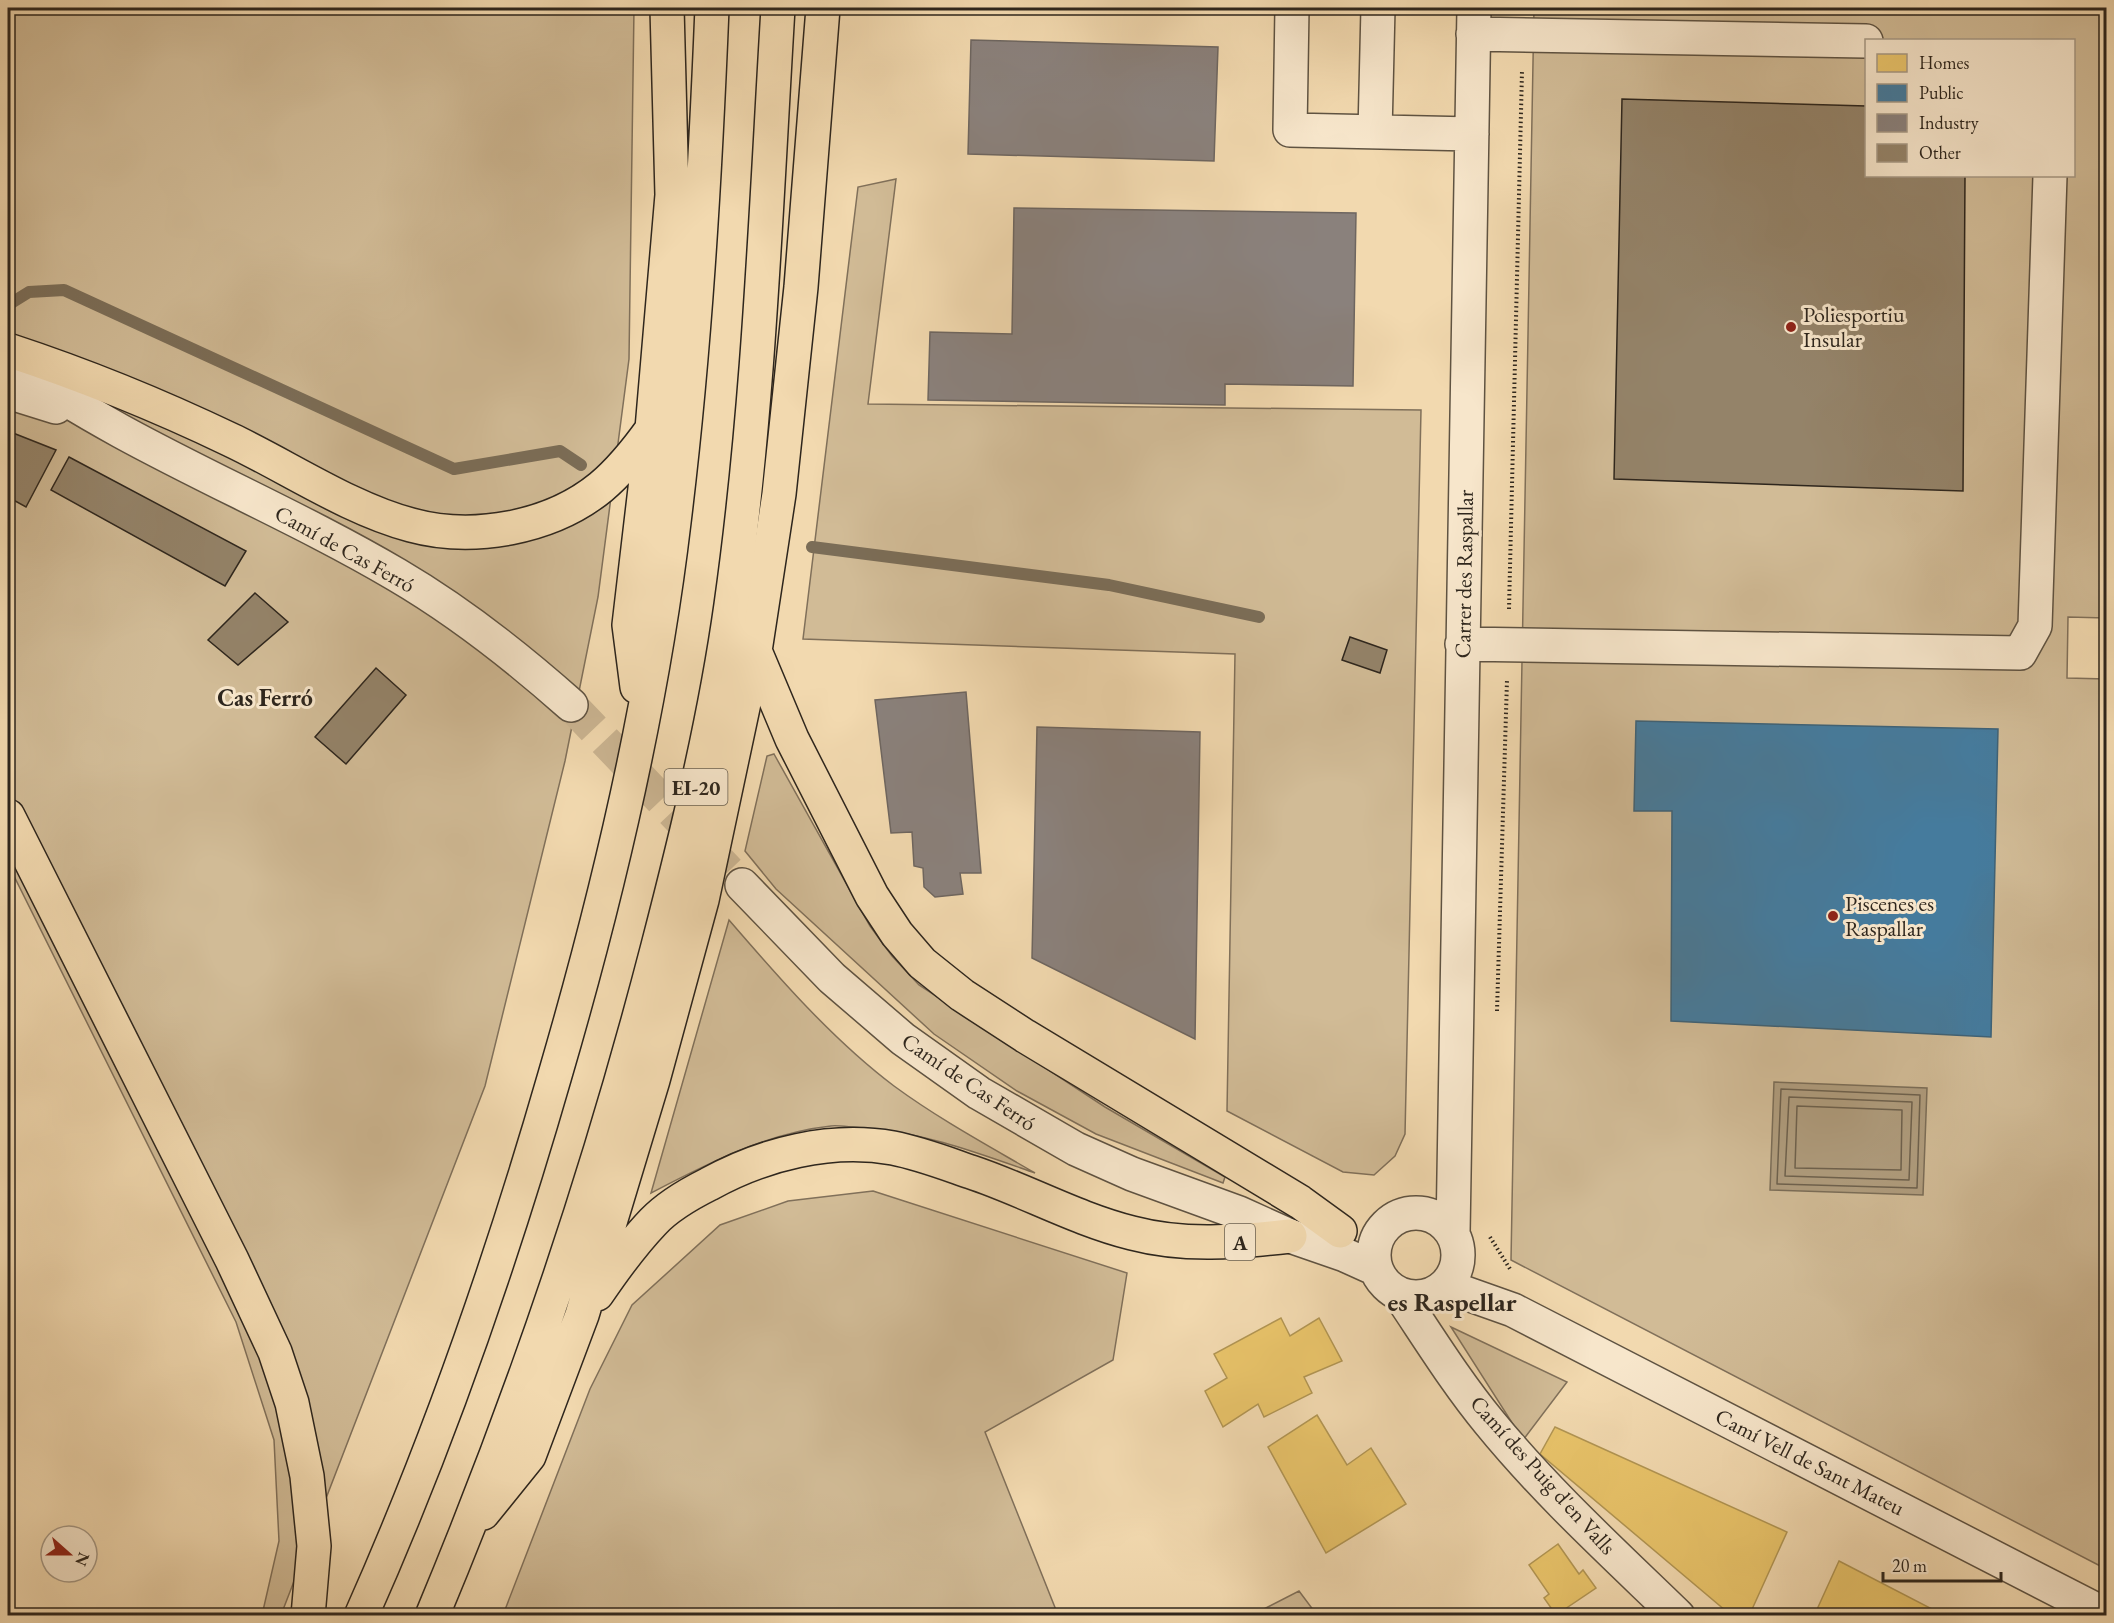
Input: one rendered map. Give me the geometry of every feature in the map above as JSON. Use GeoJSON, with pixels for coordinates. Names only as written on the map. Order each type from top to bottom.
{"type":"FeatureCollection","features":[{"type":"Feature","properties":{"kind":"main road"},"geometry":{"type":"LineString","coordinates":[[642,723],[629,625],[652,429],[672,195],[667,8]]}},
{"type":"Feature","properties":{"kind":"main road","name":"EI-20"},"geometry":{"type":"LineString","coordinates":[[361,1616],[460,1370],[534,1147],[611,870],[642,723],[676,501],[696,296],[712,8]]}},
{"type":"Feature","properties":{"kind":"main road","name":"EI-20"},"geometry":{"type":"LineString","coordinates":[[432,1616],[465,1536],[524,1379],[599,1154],[640,1014],[700,769],[731,607],[747,460],[778,8]]}},
{"type":"Feature","properties":{"kind":"main road"},"geometry":{"type":"LineString","coordinates":[[465,1536],[530,1456],[582,1315],[653,1080],[702,900],[755,651],[779,494],[802,275],[823,8]]}},
{"type":"Feature","properties":{"kind":"main road"},"geometry":{"type":"LineString","coordinates":[[8,350],[120,390],[230,440],[361,506],[411,525],[454,532],[490,530],[531,523],[572,506],[601,487],[635,453],[652,429]]}},
{"type":"Feature","properties":{"kind":"main road"},"geometry":{"type":"LineString","coordinates":[[755,651],[792,739],[867,886],[897,934],[922,963],[962,995],[1025,1036],[1300,1202],[1340,1231]]}},
{"type":"Feature","properties":{"kind":"main road"},"geometry":{"type":"LineString","coordinates":[[8,816],[232,1260],[275,1352],[292,1403],[308,1476],[314,1546],[308,1616]]}},
{"type":"Feature","properties":{"kind":"main road","name":"A"},"geometry":{"type":"LineString","coordinates":[[582,1315],[615,1268],[654,1221],[685,1197],[723,1176],[774,1155],[831,1146],[891,1148],[917,1154],[973,1172],[1132,1234],[1174,1241],[1237,1242],[1290,1236]]}},
{"type":"Feature","properties":{"kind":"street"},"geometry":{"type":"LineString","coordinates":[[1292,8],[1290,130],[1472,134]]}},
{"type":"Feature","properties":{"kind":"street"},"geometry":{"type":"LineString","coordinates":[[1375,132],[1377,8]]}},
{"type":"Feature","properties":{"kind":"street"},"geometry":{"type":"LineString","coordinates":[[1474,21],[1523,35],[1865,41]]}},
{"type":"Feature","properties":{"kind":"street","name":"Carrer des Raspallar"},"geometry":{"type":"LineString","coordinates":[[1455,1246],[1453,1140],[1474,21]]}},
{"type":"Feature","properties":{"kind":"street"},"geometry":{"type":"LineString","coordinates":[[1462,644],[2020,652],[2035,626],[2050,177]]}},
{"type":"Feature","properties":{"kind":"street","name":"Camí de Cas Ferró"},"geometry":{"type":"LineString","coordinates":[[8,361],[101,421],[397,575],[479,629],[571,705]]}},
{"type":"Feature","properties":{"kind":"street","name":"Camí de Cas Ferró"},"geometry":{"type":"LineString","coordinates":[[8,392],[101,421]]}},
{"type":"Feature","properties":{"kind":"street","name":"Camí de Cas Ferró"},"geometry":{"type":"LineString","coordinates":[[742,885],[832,978],[903,1039],[979,1093],[1076,1149],[1132,1174],[1239,1213],[1290,1236],[1345,1255],[1376,1269]]}},
{"type":"Feature","properties":{"kind":"street"},"geometry":{"type":"LineString","coordinates":[[1422,1214],[1433,1201],[1453,1140]]}},
{"type":"Feature","properties":{"kind":"street","name":"Camí de Cas Ferró"},"geometry":{"type":"LineString","coordinates":[[1239,1213],[1340,1231],[1360,1232],[1388,1224]]}},
{"type":"Feature","properties":{"kind":"street"},"geometry":{"type":"LineString","coordinates":[[1410,1213],[1422,1214],[1445,1224],[1455,1246],[1450,1281],[1442,1289],[1429,1296],[1414,1298],[1400,1295],[1390,1289],[1376,1269],[1375,1245],[1388,1224],[1410,1213]]}},
{"type":"Feature","properties":{"kind":"street","name":"Camí Vell de Sant Mateu"},"geometry":{"type":"LineString","coordinates":[[1455,1246],[1484,1288],[1513,1310]]}},
{"type":"Feature","properties":{"kind":"street","name":"Camí Vell de Sant Mateu"},"geometry":{"type":"LineString","coordinates":[[1442,1289],[1465,1293],[1513,1310],[2106,1615]]}},
{"type":"Feature","properties":{"kind":"street","name":"Camí des Puig d'en Valls"},"geometry":{"type":"LineString","coordinates":[[1400,1295],[1433,1348],[1489,1423],[1580,1521],[1678,1616]]}},
{"type":"Feature","properties":{"kind":"path"},"geometry":{"type":"LineString","coordinates":[[1497,1012],[1523,35]]}},
{"type":"Feature","properties":{"kind":"path"},"geometry":{"type":"LineString","coordinates":[[1490,1225],[1490,1237],[1513,1273]]}},
{"type":"Feature","properties":{"kind":"shaded area"},"geometry":{"type":"Polygon","coordinates":[[[8,8],[634,8],[629,359],[598,597],[565,761],[485,1086],[281,1615],[262,1615],[279,1541],[274,1440],[236,1322],[8,864],[8,8]]]}},
{"type":"Feature","properties":{"kind":"shaded area"},"geometry":{"type":"Polygon","coordinates":[[[1534,8],[2106,8],[2106,618],[2068,617],[2067,678],[2106,679],[2106,1569],[1511,1260],[1534,8]]]}},
{"type":"Feature","properties":{"kind":"shaded area"},"geometry":{"type":"Polygon","coordinates":[[[896,179],[868,404],[1421,410],[1405,1134],[1395,1156],[1374,1175],[1343,1172],[1227,1111],[1235,654],[803,639],[858,187],[896,179]]]}},
{"type":"Feature","properties":{"kind":"shaded area"},"geometry":{"type":"Polygon","coordinates":[[[774,754],[870,926],[892,956],[919,985],[1105,1107],[1225,1177],[1223,1183],[1096,1134],[1017,1091],[934,1034],[776,889],[745,851],[767,756],[774,754]]]}},
{"type":"Feature","properties":{"kind":"shaded area"},"geometry":{"type":"Polygon","coordinates":[[[729,920],[807,1008],[871,1068],[928,1110],[1035,1173],[929,1139],[885,1130],[835,1126],[783,1135],[738,1151],[651,1193],[729,920]]]}},
{"type":"Feature","properties":{"kind":"shaded area"},"geometry":{"type":"Polygon","coordinates":[[[873,1191],[1127,1273],[1113,1360],[985,1432],[1058,1615],[503,1615],[590,1389],[632,1305],[720,1225],[788,1201],[873,1191]]]}},
{"type":"Feature","properties":{"kind":"shaded area"},"geometry":{"type":"Polygon","coordinates":[[[1451,1327],[1567,1382],[1523,1440],[1451,1327]]]}},
{"type":"Feature","properties":{"kind":"shaded area"},"geometry":{"type":"Polygon","coordinates":[[[1299,1591],[1317,1615],[1252,1615],[1299,1591]]]}},
{"type":"Feature","properties":{"kind":"water"},"geometry":{"type":"Polygon","coordinates":[[[1774,1082],[1927,1088],[1923,1195],[1770,1190],[1774,1082]]]}},
{"type":"Feature","properties":{"kind":"building: Homes"},"geometry":{"type":"Polygon","coordinates":[[[1281,1318],[1290,1336],[1319,1318],[1342,1361],[1304,1377],[1312,1393],[1264,1417],[1258,1404],[1223,1427],[1205,1391],[1227,1378],[1214,1354],[1281,1318]]]}},
{"type":"Feature","properties":{"kind":"building: Homes"},"geometry":{"type":"Polygon","coordinates":[[[1317,1415],[1347,1465],[1371,1448],[1406,1504],[1326,1553],[1268,1447],[1317,1415]]]}},
{"type":"Feature","properties":{"kind":"building: Homes"},"geometry":{"type":"Polygon","coordinates":[[[1555,1427],[1787,1532],[1749,1616],[1732,1616],[1540,1454],[1555,1427]]]}},
{"type":"Feature","properties":{"kind":"building: Homes"},"geometry":{"type":"Polygon","coordinates":[[[1558,1544],[1579,1574],[1583,1570],[1596,1588],[1556,1615],[1544,1598],[1549,1594],[1529,1565],[1558,1544]]]}},
{"type":"Feature","properties":{"kind":"building: Homes"},"geometry":{"type":"Polygon","coordinates":[[[1839,1561],[1934,1610],[1931,1616],[1814,1616],[1839,1561]]]}},
{"type":"Feature","properties":{"kind":"building: Public","name":"Piscenes es Raspallar"},"geometry":{"type":"Polygon","coordinates":[[[1636,721],[1998,729],[1991,1037],[1671,1021],[1672,811],[1634,811],[1636,721]]]}},
{"type":"Feature","properties":{"kind":"building: Industry"},"geometry":{"type":"Polygon","coordinates":[[[971,40],[1218,47],[1214,161],[968,154],[971,40]]]}},
{"type":"Feature","properties":{"kind":"building: Industry"},"geometry":{"type":"Polygon","coordinates":[[[1014,208],[1356,213],[1353,386],[1225,384],[1225,405],[928,400],[930,332],[1012,334],[1014,208]]]}},
{"type":"Feature","properties":{"kind":"building: Industry"},"geometry":{"type":"Polygon","coordinates":[[[966,692],[981,873],[960,873],[963,894],[935,897],[924,887],[923,868],[914,866],[912,832],[891,833],[875,700],[966,692]]]}},
{"type":"Feature","properties":{"kind":"building: Industry"},"geometry":{"type":"Polygon","coordinates":[[[1037,727],[1200,732],[1195,1039],[1032,958],[1037,727]]]}},
{"type":"Feature","properties":{"kind":"building: Other","name":"Poliesportiu Insular"},"geometry":{"type":"Polygon","coordinates":[[[1622,99],[1865,106],[1865,177],[1965,177],[1963,491],[1614,479],[1622,99]]]}},
{"type":"Feature","properties":{"kind":"building: Other"},"geometry":{"type":"Polygon","coordinates":[[[8,431],[56,450],[26,507],[8,497],[8,431]]]}},
{"type":"Feature","properties":{"kind":"building: Other"},"geometry":{"type":"Polygon","coordinates":[[[69,457],[246,551],[225,586],[51,490],[69,457]]]}},
{"type":"Feature","properties":{"kind":"building: Other"},"geometry":{"type":"Polygon","coordinates":[[[255,593],[288,622],[238,665],[208,640],[255,593]]]}},
{"type":"Feature","properties":{"kind":"building: Other"},"geometry":{"type":"Polygon","coordinates":[[[1350,637],[1387,650],[1380,673],[1342,660],[1350,637]]]}},
{"type":"Feature","properties":{"kind":"building: Other"},"geometry":{"type":"Polygon","coordinates":[[[376,668],[406,695],[346,764],[315,737],[376,668]]]}},
{"type":"Feature","properties":{"kind":"waterway"},"geometry":{"type":"LineString","coordinates":[[8,305],[29,292],[64,290],[454,469],[560,451],[581,465]]}},
{"type":"Feature","properties":{"kind":"waterway"},"geometry":{"type":"LineString","coordinates":[[812,547],[1109,585],[1259,617]]}},
{"type":"Feature","properties":{"kind":"tunnel"},"geometry":{"type":"LineString","coordinates":[[571,705],[742,885]]}},
{"type":"Feature","properties":{"kind":"place","name":"Poliesportiu Insular"},"geometry":{"type":"Point","coordinates":[1791,327]}},
{"type":"Feature","properties":{"kind":"place","name":"Piscenes es Raspallar"},"geometry":{"type":"Point","coordinates":[1833,916]}},
{"type":"Feature","properties":{"kind":"district","name":"Cas Ferró"},"geometry":{"type":"Point","coordinates":[265,697]}},
{"type":"Feature","properties":{"kind":"district","name":"es Raspellar"},"geometry":{"type":"Point","coordinates":[1452,1302]}}]}
